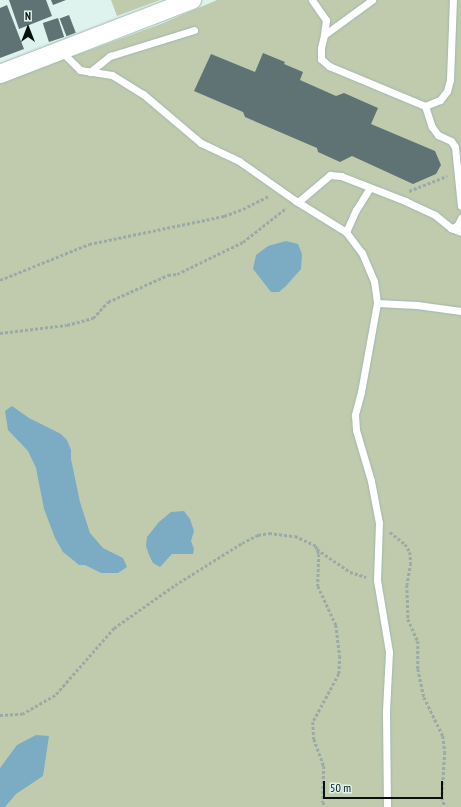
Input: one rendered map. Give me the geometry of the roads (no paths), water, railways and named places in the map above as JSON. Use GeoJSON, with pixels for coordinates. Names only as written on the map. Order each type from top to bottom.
{"type":"FeatureCollection","features":[{"type":"Feature","properties":{"kind":"street"},"geometry":{"type":"LineString","coordinates":[[0,74],[192,0]]}},
{"type":"Feature","properties":{"kind":"lane"},"geometry":{"type":"LineString","coordinates":[[312,0],[326,20],[321,48],[322,59],[329,66],[425,106],[440,100],[447,91],[450,80],[453,0]]}},
{"type":"Feature","properties":{"kind":"lane"},"geometry":{"type":"LineString","coordinates":[[324,35],[372,0]]}},
{"type":"Feature","properties":{"kind":"lane"},"geometry":{"type":"LineString","coordinates":[[90,72],[110,56],[194,30]]}},
{"type":"Feature","properties":{"kind":"lane"},"geometry":{"type":"LineString","coordinates":[[61,51],[80,70],[112,75],[142,94],[201,142],[239,161],[297,202],[346,232],[362,253],[374,281],[377,303],[361,392],[355,415],[356,430],[371,481],[379,523],[377,578],[389,652],[386,712],[388,807]]}},
{"type":"Feature","properties":{"kind":"lane"},"geometry":{"type":"LineString","coordinates":[[425,106],[432,127],[438,134],[451,141],[456,147],[461,206]]}},
{"type":"Feature","properties":{"kind":"lane"},"geometry":{"type":"LineString","coordinates":[[297,202],[330,175],[347,178],[435,215],[451,228],[461,232]]}},
{"type":"Feature","properties":{"kind":"lane"},"geometry":{"type":"LineString","coordinates":[[346,232],[356,210],[370,188]]}},
{"type":"Feature","properties":{"kind":"lane"},"geometry":{"type":"LineString","coordinates":[[451,228],[457,226],[461,218]]}},
{"type":"Feature","properties":{"kind":"lane"},"geometry":{"type":"LineString","coordinates":[[377,303],[417,305],[461,311]]}},
{"type":"Feature","properties":{"kind":"water"},"geometry":{"type":"Polygon","coordinates":[[[286,241],[298,244],[302,254],[301,269],[279,292],[271,292],[253,269],[256,255],[268,246],[286,241]]]}},
{"type":"Feature","properties":{"kind":"water"},"geometry":{"type":"Polygon","coordinates":[[[12,406],[29,418],[61,434],[67,440],[71,450],[71,459],[80,502],[90,533],[103,548],[123,558],[127,567],[118,573],[101,573],[85,565],[79,565],[63,552],[55,538],[44,509],[36,468],[28,451],[8,430],[5,411],[12,406]]]}},
{"type":"Feature","properties":{"kind":"water"},"geometry":{"type":"Polygon","coordinates":[[[184,511],[190,519],[194,531],[191,541],[194,549],[193,554],[172,554],[160,567],[153,563],[149,555],[146,546],[147,537],[159,522],[171,512],[184,511]]]}},
{"type":"Feature","properties":{"kind":"water"},"geometry":{"type":"Polygon","coordinates":[[[36,735],[49,736],[43,776],[16,794],[5,807],[0,807],[0,768],[17,745],[36,735]]]}}]}
